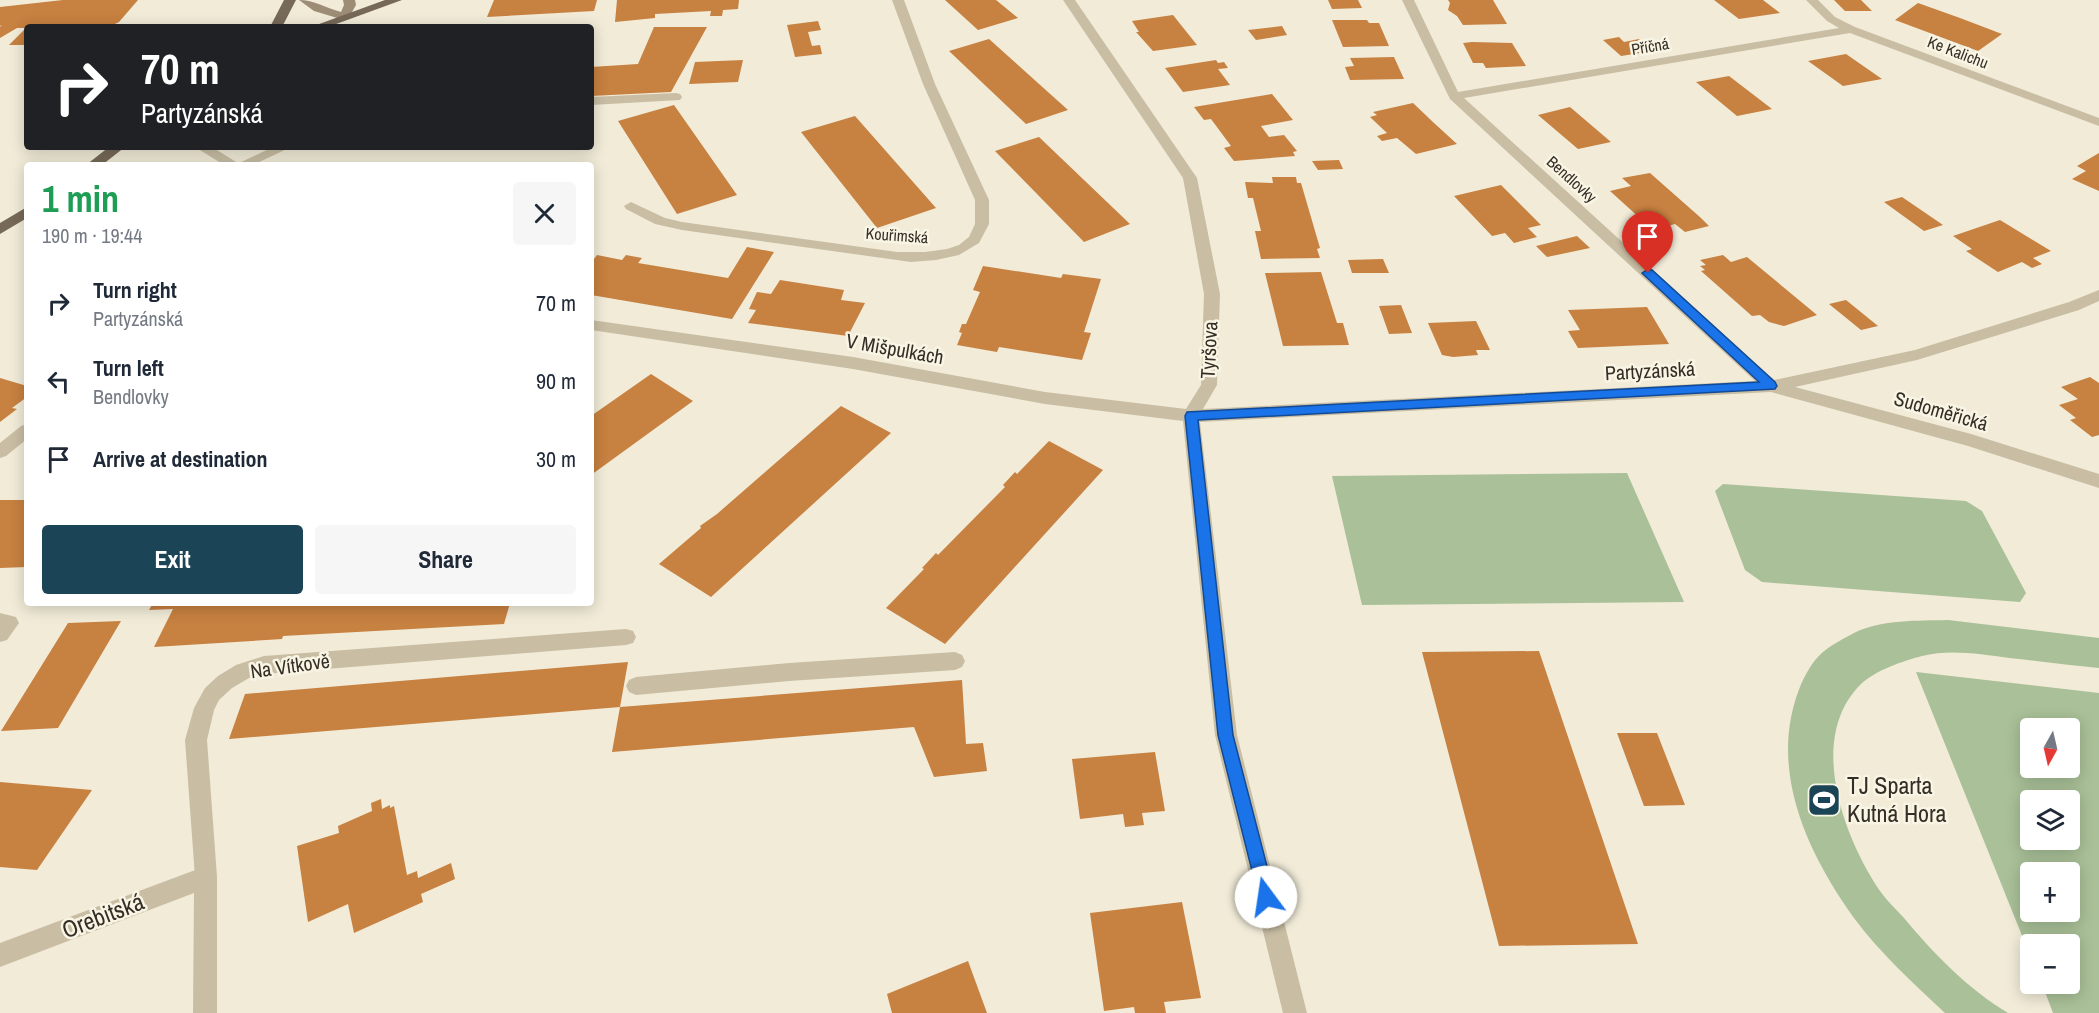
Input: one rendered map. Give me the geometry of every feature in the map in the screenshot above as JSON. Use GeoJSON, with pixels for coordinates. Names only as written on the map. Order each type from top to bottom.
{"type":"FeatureCollection","features":[{"type":"Feature","properties":{"kind":"main road"},"geometry":{"type":"LineString","coordinates":[[278,24],[290,0]]}},
{"type":"Feature","properties":{"kind":"main road"},"geometry":{"type":"LineString","coordinates":[[325,24],[396,0]]}},
{"type":"Feature","properties":{"kind":"main road"},"geometry":{"type":"LineString","coordinates":[[97,162],[114,150]]}},
{"type":"Feature","properties":{"kind":"main road"},"geometry":{"type":"LineString","coordinates":[[0,230],[24,213]]}},
{"type":"Feature","properties":{"kind":"street"},"geometry":{"type":"LineString","coordinates":[[305,0],[318,9],[344,17],[350,5],[349,0]]}},
{"type":"Feature","properties":{"kind":"street","name":"Kouřimská"},"geometry":{"type":"LineString","coordinates":[[632,206],[662,221],[727,233],[838,247],[877,255],[927,257],[953,252],[969,245],[980,231],[984,218],[982,200],[929,84],[898,0]]}},
{"type":"Feature","properties":{"kind":"street","name":"Tyršova"},"geometry":{"type":"LineString","coordinates":[[1069,0],[1190,178],[1212,294],[1209,385],[1191,416]]}},
{"type":"Feature","properties":{"kind":"street","name":"Bendlovky"},"geometry":{"type":"LineString","coordinates":[[1408,0],[1454,96],[1771,386]]}},
{"type":"Feature","properties":{"kind":"street","name":"Ke Kalichu"},"geometry":{"type":"LineString","coordinates":[[1812,0],[1831,19],[1851,29],[2099,122]]}},
{"type":"Feature","properties":{"kind":"street","name":"Příčná"},"geometry":{"type":"LineString","coordinates":[[1454,96],[1851,29]]}},
{"type":"Feature","properties":{"kind":"street"},"geometry":{"type":"LineString","coordinates":[[594,101],[676,97]]}},
{"type":"Feature","properties":{"kind":"street"},"geometry":{"type":"LineString","coordinates":[[207,150],[229,162]]}},
{"type":"Feature","properties":{"kind":"street"},"geometry":{"type":"LineString","coordinates":[[249,162],[277,150]]}},
{"type":"Feature","properties":{"kind":"street","name":"Partyzánská"},"geometry":{"type":"LineString","coordinates":[[1191,416],[1771,386],[1917,355],[2074,306],[2099,295]]}},
{"type":"Feature","properties":{"kind":"street","name":"V Mišpulkách"},"geometry":{"type":"LineString","coordinates":[[594,325],[852,363],[1045,398],[1191,416]]}},
{"type":"Feature","properties":{"kind":"street","name":"Sudoměřická"},"geometry":{"type":"LineString","coordinates":[[1771,386],[1971,440],[2099,481]]}},
{"type":"Feature","properties":{"kind":"street"},"geometry":{"type":"LineString","coordinates":[[1191,416],[1226,735],[1295,1013]]}},
{"type":"Feature","properties":{"kind":"street"},"geometry":{"type":"LineString","coordinates":[[0,452],[24,432]]}},
{"type":"Feature","properties":{"kind":"street"},"geometry":{"type":"LineString","coordinates":[[0,621],[9,623],[0,634]]}},
{"type":"Feature","properties":{"kind":"street","name":"Na Vítkově"},"geometry":{"type":"LineString","coordinates":[[205,1013],[206,877],[196,740],[204,708],[212,694],[243,671],[264,665],[626,637]]}},
{"type":"Feature","properties":{"kind":"street"},"geometry":{"type":"LineString","coordinates":[[636,686],[789,672],[955,661]]}},
{"type":"Feature","properties":{"kind":"street","name":"Orebitská"},"geometry":{"type":"LineString","coordinates":[[0,955],[206,877]]}},
{"type":"Feature","properties":{"kind":"green space"},"geometry":{"type":"Polygon","coordinates":[[[1627,473],[1684,602],[1362,605],[1332,476],[1627,473]]]}},
{"type":"Feature","properties":{"kind":"green space"},"geometry":{"type":"Polygon","coordinates":[[[1723,484],[1966,501],[1982,511],[2026,593],[2020,602],[1762,582],[1745,570],[1715,491],[1723,484]]]}},
{"type":"Feature","properties":{"kind":"green space"},"geometry":{"type":"Polygon","coordinates":[[[1948,620],[2099,638],[2099,668],[1954,653],[1932,654],[1898,663],[1874,674],[1861,684],[1845,706],[1836,732],[1833,759],[1836,788],[1854,844],[1880,891],[1952,970],[1993,1004],[2008,1013],[1945,1013],[1886,956],[1854,918],[1822,868],[1799,814],[1792,785],[1788,756],[1789,727],[1800,686],[1818,656],[1865,628],[1900,622],[1948,620]]]}},
{"type":"Feature","properties":{"kind":"green space"},"geometry":{"type":"Polygon","coordinates":[[[1916,672],[2099,693],[2099,1013],[2053,1013],[2046,994],[2080,994],[2080,934],[2021,934],[1916,672]]]}},
{"type":"Feature","properties":{"kind":"building"},"geometry":{"type":"Polygon","coordinates":[[[63,0],[138,0],[115,24],[24,24],[24,28],[17,28],[0,38],[2,25],[0,26],[0,7],[63,0]]]}},
{"type":"Feature","properties":{"kind":"building"},"geometry":{"type":"Polygon","coordinates":[[[494,0],[597,0],[594,11],[487,17],[494,0]]]}},
{"type":"Feature","properties":{"kind":"building"},"geometry":{"type":"Polygon","coordinates":[[[617,0],[739,0],[738,9],[723,10],[722,16],[710,16],[711,11],[655,14],[655,18],[615,22],[617,0]]]}},
{"type":"Feature","properties":{"kind":"building"},"geometry":{"type":"Polygon","coordinates":[[[945,0],[996,0],[1018,18],[978,30],[945,0]]]}},
{"type":"Feature","properties":{"kind":"building"},"geometry":{"type":"Polygon","coordinates":[[[1328,0],[1358,0],[1362,8],[1332,9],[1328,0]]]}},
{"type":"Feature","properties":{"kind":"building"},"geometry":{"type":"Polygon","coordinates":[[[1448,0],[1493,0],[1507,24],[1463,25],[1457,16],[1448,10],[1450,3],[1448,0]]]}},
{"type":"Feature","properties":{"kind":"building"},"geometry":{"type":"Polygon","coordinates":[[[1714,0],[1763,0],[1780,13],[1739,19],[1714,0]]]}},
{"type":"Feature","properties":{"kind":"building"},"geometry":{"type":"Polygon","coordinates":[[[1834,0],[1861,0],[1872,11],[1845,11],[1834,0]]]}},
{"type":"Feature","properties":{"kind":"building"},"geometry":{"type":"Polygon","coordinates":[[[1918,3],[2002,34],[1978,51],[1895,20],[1918,3]]]}},
{"type":"Feature","properties":{"kind":"building"},"geometry":{"type":"Polygon","coordinates":[[[1173,15],[1197,45],[1153,51],[1136,32],[1139,32],[1132,21],[1173,15]]]}},
{"type":"Feature","properties":{"kind":"building"},"geometry":{"type":"Polygon","coordinates":[[[1332,20],[1367,20],[1369,23],[1379,23],[1389,46],[1343,47],[1332,20]]]}},
{"type":"Feature","properties":{"kind":"building"},"geometry":{"type":"Polygon","coordinates":[[[818,21],[821,30],[808,32],[812,46],[820,45],[822,54],[795,57],[787,25],[818,21]]]}},
{"type":"Feature","properties":{"kind":"building"},"geometry":{"type":"Polygon","coordinates":[[[1282,26],[1287,35],[1256,40],[1248,30],[1282,26]]]}},
{"type":"Feature","properties":{"kind":"building"},"geometry":{"type":"Polygon","coordinates":[[[654,27],[707,27],[671,92],[594,96],[594,67],[638,64],[654,27]]]}},
{"type":"Feature","properties":{"kind":"building"},"geometry":{"type":"Polygon","coordinates":[[[24,30],[24,45],[9,45],[24,30]]]}},
{"type":"Feature","properties":{"kind":"building"},"geometry":{"type":"Polygon","coordinates":[[[1619,37],[1624,42],[1639,39],[1653,51],[1621,56],[1603,40],[1619,37]]]}},
{"type":"Feature","properties":{"kind":"building"},"geometry":{"type":"Polygon","coordinates":[[[989,39],[1068,110],[1026,124],[949,51],[989,39]]]}},
{"type":"Feature","properties":{"kind":"building"},"geometry":{"type":"Polygon","coordinates":[[[1463,43],[1512,43],[1526,66],[1486,68],[1483,63],[1473,63],[1463,43]]]}},
{"type":"Feature","properties":{"kind":"building"},"geometry":{"type":"Polygon","coordinates":[[[1846,54],[1882,79],[1843,86],[1808,61],[1846,54]]]}},
{"type":"Feature","properties":{"kind":"building"},"geometry":{"type":"Polygon","coordinates":[[[1394,57],[1404,79],[1350,80],[1345,67],[1354,66],[1350,58],[1394,57]]]}},
{"type":"Feature","properties":{"kind":"building"},"geometry":{"type":"Polygon","coordinates":[[[743,60],[738,82],[689,84],[695,62],[743,60]]]}},
{"type":"Feature","properties":{"kind":"building"},"geometry":{"type":"Polygon","coordinates":[[[1216,60],[1218,63],[1224,62],[1228,68],[1218,69],[1230,85],[1183,92],[1165,68],[1216,60]]]}},
{"type":"Feature","properties":{"kind":"building"},"geometry":{"type":"Polygon","coordinates":[[[1729,76],[1772,109],[1737,116],[1696,82],[1729,76]]]}},
{"type":"Feature","properties":{"kind":"building"},"geometry":{"type":"Polygon","coordinates":[[[1272,94],[1293,120],[1261,126],[1269,137],[1284,135],[1297,151],[1293,152],[1295,156],[1234,161],[1224,148],[1231,146],[1211,119],[1204,120],[1194,107],[1272,94]]]}},
{"type":"Feature","properties":{"kind":"building"},"geometry":{"type":"Polygon","coordinates":[[[1413,103],[1457,144],[1416,154],[1397,138],[1382,141],[1377,136],[1387,133],[1370,117],[1377,115],[1373,112],[1413,103]]]}},
{"type":"Feature","properties":{"kind":"building"},"geometry":{"type":"Polygon","coordinates":[[[674,105],[737,195],[677,214],[618,121],[674,105]]]}},
{"type":"Feature","properties":{"kind":"building"},"geometry":{"type":"Polygon","coordinates":[[[1570,107],[1611,142],[1578,149],[1538,115],[1570,107]]]}},
{"type":"Feature","properties":{"kind":"building"},"geometry":{"type":"Polygon","coordinates":[[[855,116],[936,208],[877,228],[801,132],[855,116]]]}},
{"type":"Feature","properties":{"kind":"building"},"geometry":{"type":"Polygon","coordinates":[[[1039,137],[1130,224],[1084,242],[995,151],[1039,137]]]}},
{"type":"Feature","properties":{"kind":"building"},"geometry":{"type":"Polygon","coordinates":[[[2099,153],[2099,191],[2072,179],[2086,171],[2077,166],[2099,153]]]}},
{"type":"Feature","properties":{"kind":"building"},"geometry":{"type":"Polygon","coordinates":[[[1339,160],[1343,169],[1318,170],[1312,161],[1339,160]]]}},
{"type":"Feature","properties":{"kind":"building"},"geometry":{"type":"Polygon","coordinates":[[[1650,173],[1709,226],[1685,232],[1675,224],[1653,230],[1610,191],[1631,186],[1622,178],[1650,173]]]}},
{"type":"Feature","properties":{"kind":"building"},"geometry":{"type":"Polygon","coordinates":[[[1272,177],[1296,177],[1297,183],[1301,183],[1320,248],[1317,249],[1320,258],[1261,259],[1255,231],[1261,231],[1253,198],[1248,198],[1245,182],[1273,183],[1272,177]]]}},
{"type":"Feature","properties":{"kind":"building"},"geometry":{"type":"Polygon","coordinates":[[[1501,185],[1541,225],[1528,228],[1537,237],[1514,243],[1505,233],[1492,236],[1454,196],[1501,185]]]}},
{"type":"Feature","properties":{"kind":"building"},"geometry":{"type":"Polygon","coordinates":[[[1902,197],[1943,225],[1924,231],[1884,202],[1902,197]]]}},
{"type":"Feature","properties":{"kind":"building"},"geometry":{"type":"Polygon","coordinates":[[[2000,220],[2051,251],[2033,258],[2042,264],[2032,268],[2022,262],[1998,272],[1966,251],[1972,249],[1953,236],[2000,220]]]}},
{"type":"Feature","properties":{"kind":"building"},"geometry":{"type":"Polygon","coordinates":[[[1577,236],[1590,248],[1547,257],[1536,246],[1577,236]]]}},
{"type":"Feature","properties":{"kind":"building"},"geometry":{"type":"Polygon","coordinates":[[[747,247],[774,252],[732,319],[594,296],[594,259],[597,255],[622,260],[626,255],[642,258],[638,263],[728,278],[747,247]]]}},
{"type":"Feature","properties":{"kind":"building"},"geometry":{"type":"Polygon","coordinates":[[[1723,255],[1731,262],[1747,257],[1817,315],[1784,326],[1769,322],[1760,315],[1752,316],[1701,271],[1705,270],[1700,266],[1706,265],[1700,260],[1723,255]]]}},
{"type":"Feature","properties":{"kind":"building"},"geometry":{"type":"Polygon","coordinates":[[[1383,259],[1389,273],[1352,273],[1348,260],[1383,259]]]}},
{"type":"Feature","properties":{"kind":"building"},"geometry":{"type":"Polygon","coordinates":[[[983,266],[1061,278],[1063,274],[1101,279],[1084,332],[1091,333],[1082,360],[999,347],[997,352],[957,345],[962,333],[959,332],[962,324],[966,324],[980,292],[973,290],[983,266]]]}},
{"type":"Feature","properties":{"kind":"building"},"geometry":{"type":"Polygon","coordinates":[[[1321,272],[1337,323],[1343,323],[1349,345],[1283,346],[1265,273],[1321,272]]]}},
{"type":"Feature","properties":{"kind":"building"},"geometry":{"type":"Polygon","coordinates":[[[780,280],[844,290],[841,300],[865,303],[848,336],[748,323],[756,310],[749,309],[757,292],[771,294],[780,280]]]}},
{"type":"Feature","properties":{"kind":"building"},"geometry":{"type":"Polygon","coordinates":[[[1846,300],[1878,326],[1861,330],[1829,304],[1846,300]]]}},
{"type":"Feature","properties":{"kind":"building"},"geometry":{"type":"Polygon","coordinates":[[[1401,305],[1412,333],[1389,334],[1379,306],[1401,305]]]}},
{"type":"Feature","properties":{"kind":"building"},"geometry":{"type":"Polygon","coordinates":[[[1647,307],[1669,344],[1578,348],[1568,331],[1580,330],[1568,310],[1647,307]]]}},
{"type":"Feature","properties":{"kind":"building"},"geometry":{"type":"Polygon","coordinates":[[[1476,321],[1490,350],[1476,350],[1478,355],[1453,357],[1442,355],[1428,323],[1476,321]]]}},
{"type":"Feature","properties":{"kind":"building"},"geometry":{"type":"Polygon","coordinates":[[[651,374],[693,401],[594,473],[594,414],[651,374]]]}},
{"type":"Feature","properties":{"kind":"building"},"geometry":{"type":"Polygon","coordinates":[[[2090,377],[2099,383],[2099,435],[2092,437],[2070,420],[2076,418],[2059,405],[2078,399],[2061,387],[2090,377]]]}},
{"type":"Feature","properties":{"kind":"building"},"geometry":{"type":"Polygon","coordinates":[[[0,378],[24,385],[24,399],[12,408],[17,409],[0,422],[0,378]]]}},
{"type":"Feature","properties":{"kind":"building"},"geometry":{"type":"Polygon","coordinates":[[[841,406],[891,433],[711,597],[659,564],[701,528],[700,526],[717,514],[841,406]]]}},
{"type":"Feature","properties":{"kind":"building"},"geometry":{"type":"Polygon","coordinates":[[[1049,441],[1103,470],[945,644],[886,608],[924,569],[922,568],[936,553],[938,555],[1005,487],[1003,485],[1015,472],[1017,474],[1049,441]]]}},
{"type":"Feature","properties":{"kind":"building"},"geometry":{"type":"Polygon","coordinates":[[[0,500],[24,500],[24,567],[0,568],[0,500]]]}},
{"type":"Feature","properties":{"kind":"building"},"geometry":{"type":"Polygon","coordinates":[[[151,606],[509,606],[504,624],[283,636],[282,639],[154,647],[173,609],[149,610],[151,606]]]}},
{"type":"Feature","properties":{"kind":"building"},"geometry":{"type":"Polygon","coordinates":[[[121,621],[58,728],[1,731],[68,623],[121,621]]]}},
{"type":"Feature","properties":{"kind":"building"},"geometry":{"type":"Polygon","coordinates":[[[1539,651],[1638,944],[1499,946],[1422,652],[1539,651]]]}},
{"type":"Feature","properties":{"kind":"building"},"geometry":{"type":"Polygon","coordinates":[[[628,662],[620,707],[229,739],[245,694],[628,662]]]}},
{"type":"Feature","properties":{"kind":"building"},"geometry":{"type":"Polygon","coordinates":[[[962,680],[966,744],[983,743],[987,771],[934,777],[914,727],[612,752],[620,707],[962,680]]]}},
{"type":"Feature","properties":{"kind":"building"},"geometry":{"type":"Polygon","coordinates":[[[1617,733],[1657,733],[1685,805],[1644,806],[1617,733]]]}},
{"type":"Feature","properties":{"kind":"building"},"geometry":{"type":"Polygon","coordinates":[[[1155,752],[1165,811],[1142,813],[1144,825],[1125,827],[1123,814],[1080,819],[1072,759],[1155,752]]]}},
{"type":"Feature","properties":{"kind":"building"},"geometry":{"type":"Polygon","coordinates":[[[0,782],[92,790],[37,870],[0,867],[0,782]]]}},
{"type":"Feature","properties":{"kind":"building"},"geometry":{"type":"Polygon","coordinates":[[[381,799],[382,809],[390,805],[390,808],[394,806],[407,875],[417,871],[418,878],[451,863],[455,879],[421,894],[423,902],[354,933],[348,904],[308,922],[297,846],[339,833],[338,826],[372,811],[371,803],[381,799]]]}},
{"type":"Feature","properties":{"kind":"building"},"geometry":{"type":"Polygon","coordinates":[[[1182,902],[1201,998],[1164,1002],[1166,1013],[1135,1013],[1134,1007],[1104,1011],[1090,913],[1182,902]]]}},
{"type":"Feature","properties":{"kind":"building"},"geometry":{"type":"Polygon","coordinates":[[[968,961],[987,1013],[892,1013],[887,994],[968,961]]]}},
{"type":"Feature","properties":{"kind":"place","name":"TJ Sparta Kutná Hora"},"geometry":{"type":"Point","coordinates":[1824,800]}},
{"type":"Feature","properties":{"kind":"route"},"geometry":{"type":"LineString","coordinates":[[1266,897],[1226,735],[1191,416],[1771,386],[1648,273]]}}]}
